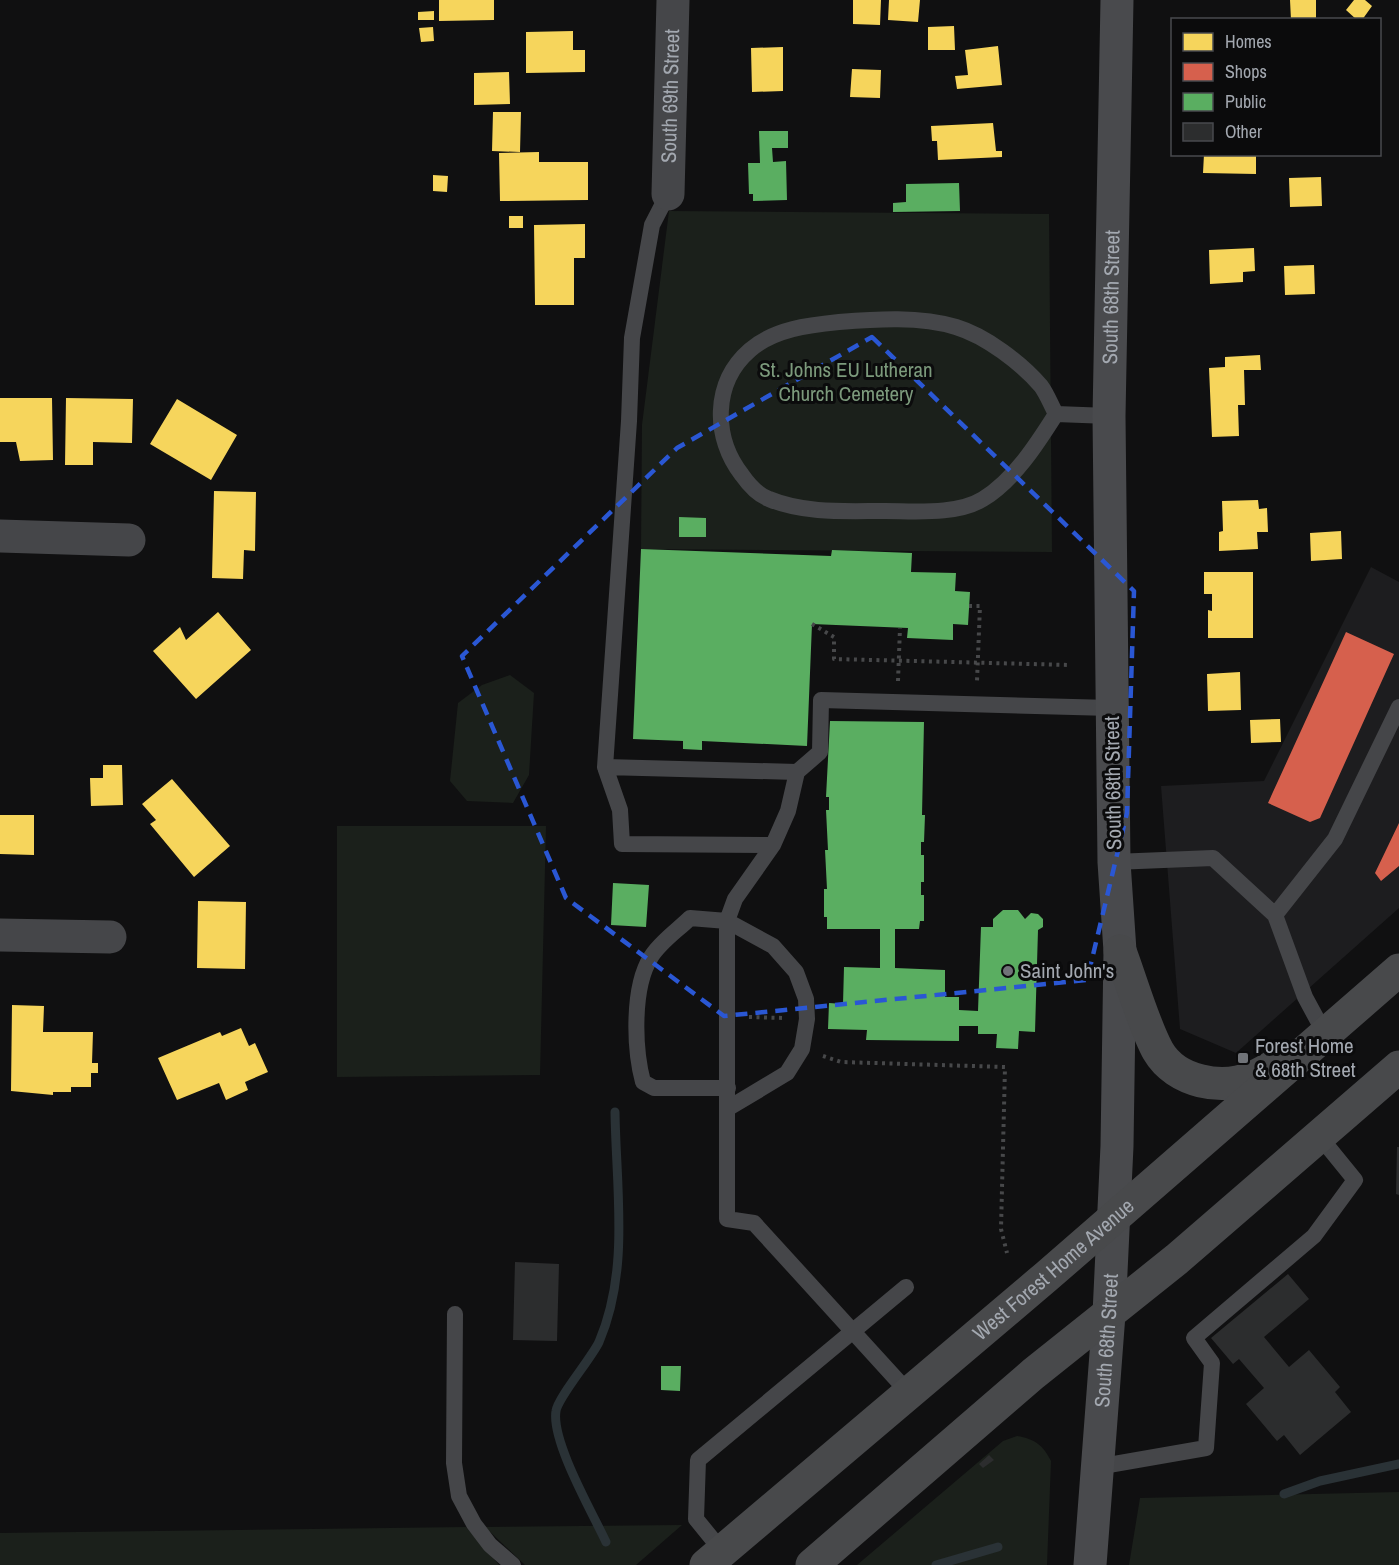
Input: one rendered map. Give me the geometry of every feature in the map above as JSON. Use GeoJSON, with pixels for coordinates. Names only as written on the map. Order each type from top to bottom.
{"type":"FeatureCollection","features":[{"type":"Feature","properties":{"kind":"main road"},"geometry":{"type":"LineString","coordinates":[[1120,951],[1158,1052],[1176,1070],[1195,1080],[1222,1083],[1251,1078],[1318,1040]]}},
{"type":"Feature","properties":{"kind":"main road","name":"West Forest Home Avenue"},"geometry":{"type":"LineString","coordinates":[[714,1558],[1114,1218],[1399,970]]}},
{"type":"Feature","properties":{"kind":"main road"},"geometry":{"type":"LineString","coordinates":[[812,1565],[1032,1374],[1109,1314],[1320,1137],[1399,1067]]}},
{"type":"Feature","properties":{"kind":"street","name":"South 69th Street"},"geometry":{"type":"LineString","coordinates":[[668,194],[672,0]]}},
{"type":"Feature","properties":{"kind":"street","name":"South 68th Street"},"geometry":{"type":"LineString","coordinates":[[1090,1565],[1114,1218],[1120,951],[1114,862],[1109,416],[1117,0]]}},
{"type":"Feature","properties":{"kind":"street"},"geometry":{"type":"LineString","coordinates":[[0,536],[129,540]]}},
{"type":"Feature","properties":{"kind":"street"},"geometry":{"type":"LineString","coordinates":[[0,935],[110,937]]}},
{"type":"Feature","properties":{"kind":"lane"},"geometry":{"type":"LineString","coordinates":[[668,194],[652,225],[632,338],[604,767],[620,810],[622,844],[773,845]]}},
{"type":"Feature","properties":{"kind":"lane"},"geometry":{"type":"LineString","coordinates":[[873,319],[918,321],[956,327],[982,340],[1012,360],[1041,387],[1056,414],[1035,447],[998,488],[982,500],[958,507],[920,511],[832,511],[793,507],[767,498],[750,485],[734,464],[724,442],[719,420],[722,396],[735,364],[751,348],[775,334],[813,325],[873,319]]}},
{"type":"Feature","properties":{"kind":"lane"},"geometry":{"type":"LineString","coordinates":[[1056,414],[1109,416]]}},
{"type":"Feature","properties":{"kind":"lane"},"geometry":{"type":"LineString","coordinates":[[908,1392],[754,1223],[727,1219],[726,921],[735,899],[773,845],[788,811],[797,772],[820,752],[821,700],[1111,708]]}},
{"type":"Feature","properties":{"kind":"lane"},"geometry":{"type":"LineString","coordinates":[[1275,915],[1335,839],[1399,707]]}},
{"type":"Feature","properties":{"kind":"lane"},"geometry":{"type":"LineString","coordinates":[[604,767],[797,772]]}},
{"type":"Feature","properties":{"kind":"lane"},"geometry":{"type":"LineString","coordinates":[[1114,862],[1213,858],[1275,915],[1318,1040]]}},
{"type":"Feature","properties":{"kind":"lane"},"geometry":{"type":"LineString","coordinates":[[727,1110],[788,1072],[802,1049],[807,1019],[806,999],[796,972],[772,946],[726,921],[690,918],[652,955],[640,979],[637,1059],[643,1082],[654,1088],[728,1088]]}},
{"type":"Feature","properties":{"kind":"lane"},"geometry":{"type":"LineString","coordinates":[[1097,1467],[1206,1449],[1212,1364],[1194,1338],[1314,1236],[1355,1180],[1320,1137]]}},
{"type":"Feature","properties":{"kind":"lane"},"geometry":{"type":"LineString","coordinates":[[714,1558],[696,1519],[698,1460],[906,1287]]}},
{"type":"Feature","properties":{"kind":"lane"},"geometry":{"type":"LineString","coordinates":[[455,1314],[454,1462],[459,1496],[474,1524],[490,1545],[513,1565]]}},
{"type":"Feature","properties":{"kind":"path"},"geometry":{"type":"LineString","coordinates":[[969,606],[980,606],[976,706]]}},
{"type":"Feature","properties":{"kind":"path"},"geometry":{"type":"LineString","coordinates":[[812,624],[834,637],[834,659],[1070,665]]}},
{"type":"Feature","properties":{"kind":"path"},"geometry":{"type":"LineString","coordinates":[[897,703],[900,628]]}},
{"type":"Feature","properties":{"kind":"path"},"geometry":{"type":"LineString","coordinates":[[728,1017],[807,1019]]}},
{"type":"Feature","properties":{"kind":"path"},"geometry":{"type":"LineString","coordinates":[[821,1056],[841,1062],[1005,1067],[1001,1229],[1007,1253]]}},
{"type":"Feature","properties":{"kind":"highlighted area"},"geometry":{"type":"Polygon","coordinates":[[[872,337],[1134,591],[1127,813],[1087,980],[724,1016],[566,898],[462,656],[677,448],[872,337]]]}},
{"type":"Feature","properties":{"kind":"shaded area"},"geometry":{"type":"Polygon","coordinates":[[[1371,567],[1399,582],[1399,908],[1236,1053],[1180,1029],[1161,786],[1264,781],[1371,567]]]}},
{"type":"Feature","properties":{"kind":"green space","name":"St. Johns EU Lutheran Church Cemetery"},"geometry":{"type":"Polygon","coordinates":[[[669,211],[1049,214],[1052,552],[641,549],[642,425],[669,211]]]}},
{"type":"Feature","properties":{"kind":"green space"},"geometry":{"type":"Polygon","coordinates":[[[510,675],[534,693],[529,775],[513,803],[467,801],[450,781],[458,703],[482,685],[510,675]]]}},
{"type":"Feature","properties":{"kind":"green space"},"geometry":{"type":"Polygon","coordinates":[[[337,826],[546,826],[540,1075],[337,1077],[337,826]]]}},
{"type":"Feature","properties":{"kind":"green space"},"geometry":{"type":"Polygon","coordinates":[[[1017,1436],[1038,1444],[1051,1461],[1047,1565],[857,1565],[1003,1441],[1017,1436]]]}},
{"type":"Feature","properties":{"kind":"green space"},"geometry":{"type":"Polygon","coordinates":[[[1399,1492],[1399,1565],[1129,1565],[1140,1498],[1399,1492]]]}},
{"type":"Feature","properties":{"kind":"green space"},"geometry":{"type":"Polygon","coordinates":[[[682,1525],[636,1565],[525,1565],[485,1527],[682,1525]]]}},
{"type":"Feature","properties":{"kind":"green space"},"geometry":{"type":"Polygon","coordinates":[[[466,1527],[499,1565],[0,1565],[0,1533],[466,1527]]]}},
{"type":"Feature","properties":{"kind":"building: Homes"},"geometry":{"type":"Polygon","coordinates":[[[439,0],[494,0],[494,20],[439,21],[439,0]]]}},
{"type":"Feature","properties":{"kind":"building: Homes"},"geometry":{"type":"Polygon","coordinates":[[[853,0],[881,0],[880,25],[853,24],[853,0]]]}},
{"type":"Feature","properties":{"kind":"building: Homes"},"geometry":{"type":"Polygon","coordinates":[[[889,0],[920,0],[918,22],[888,20],[889,0]]]}},
{"type":"Feature","properties":{"kind":"building: Homes"},"geometry":{"type":"Polygon","coordinates":[[[1290,0],[1316,0],[1316,18],[1291,18],[1290,0]]]}},
{"type":"Feature","properties":{"kind":"building: Homes"},"geometry":{"type":"Polygon","coordinates":[[[1354,0],[1365,0],[1372,6],[1363,18],[1355,18],[1346,10],[1354,0]]]}},
{"type":"Feature","properties":{"kind":"building: Homes"},"geometry":{"type":"Polygon","coordinates":[[[434,11],[434,20],[418,20],[418,12],[434,11]]]}},
{"type":"Feature","properties":{"kind":"building: Homes"},"geometry":{"type":"Polygon","coordinates":[[[954,26],[955,50],[928,50],[928,27],[954,26]]]}},
{"type":"Feature","properties":{"kind":"building: Homes"},"geometry":{"type":"Polygon","coordinates":[[[433,27],[434,41],[421,42],[419,28],[433,27]]]}},
{"type":"Feature","properties":{"kind":"building: Homes"},"geometry":{"type":"Polygon","coordinates":[[[573,31],[573,50],[585,50],[585,72],[526,73],[526,32],[573,31]]]}},
{"type":"Feature","properties":{"kind":"building: Homes"},"geometry":{"type":"Polygon","coordinates":[[[998,46],[1002,85],[957,89],[955,76],[968,75],[965,50],[998,46]]]}},
{"type":"Feature","properties":{"kind":"building: Homes"},"geometry":{"type":"Polygon","coordinates":[[[783,47],[783,91],[752,92],[751,48],[783,47]]]}},
{"type":"Feature","properties":{"kind":"building: Homes"},"geometry":{"type":"Polygon","coordinates":[[[852,69],[881,70],[880,98],[850,97],[852,69]]]}},
{"type":"Feature","properties":{"kind":"building: Homes"},"geometry":{"type":"Polygon","coordinates":[[[509,72],[510,104],[474,105],[474,73],[509,72]]]}},
{"type":"Feature","properties":{"kind":"building: Homes"},"geometry":{"type":"Polygon","coordinates":[[[493,112],[521,112],[520,152],[492,151],[493,112]]]}},
{"type":"Feature","properties":{"kind":"building: Homes"},"geometry":{"type":"Polygon","coordinates":[[[993,123],[996,151],[1002,151],[1002,157],[938,160],[937,141],[932,141],[931,126],[993,123]]]}},
{"type":"Feature","properties":{"kind":"building: Homes"},"geometry":{"type":"Polygon","coordinates":[[[539,152],[539,162],[588,162],[588,200],[500,201],[499,153],[539,152]]]}},
{"type":"Feature","properties":{"kind":"building: Homes"},"geometry":{"type":"Polygon","coordinates":[[[1204,156],[1256,156],[1256,174],[1203,173],[1204,156]]]}},
{"type":"Feature","properties":{"kind":"building: Homes"},"geometry":{"type":"Polygon","coordinates":[[[433,175],[448,176],[447,192],[433,191],[433,175]]]}},
{"type":"Feature","properties":{"kind":"building: Homes"},"geometry":{"type":"Polygon","coordinates":[[[1321,177],[1322,206],[1290,207],[1289,178],[1321,177]]]}},
{"type":"Feature","properties":{"kind":"building: Homes"},"geometry":{"type":"Polygon","coordinates":[[[509,216],[523,216],[523,228],[509,228],[509,216]]]}},
{"type":"Feature","properties":{"kind":"building: Homes"},"geometry":{"type":"Polygon","coordinates":[[[585,224],[585,258],[574,258],[574,305],[535,305],[534,225],[585,224]]]}},
{"type":"Feature","properties":{"kind":"building: Homes"},"geometry":{"type":"Polygon","coordinates":[[[1254,248],[1255,271],[1243,272],[1243,282],[1210,284],[1209,250],[1254,248]]]}},
{"type":"Feature","properties":{"kind":"building: Homes"},"geometry":{"type":"Polygon","coordinates":[[[1314,265],[1315,294],[1285,295],[1284,266],[1314,265]]]}},
{"type":"Feature","properties":{"kind":"building: Homes"},"geometry":{"type":"Polygon","coordinates":[[[1260,355],[1261,370],[1244,370],[1245,405],[1238,405],[1239,436],[1212,437],[1209,368],[1225,367],[1225,357],[1260,355]]]}},
{"type":"Feature","properties":{"kind":"building: Homes"},"geometry":{"type":"Polygon","coordinates":[[[0,398],[52,398],[53,460],[20,461],[16,442],[0,442],[0,398]]]}},
{"type":"Feature","properties":{"kind":"building: Homes"},"geometry":{"type":"Polygon","coordinates":[[[66,398],[133,399],[132,443],[93,442],[93,465],[65,465],[66,398]]]}},
{"type":"Feature","properties":{"kind":"building: Homes"},"geometry":{"type":"Polygon","coordinates":[[[177,399],[237,435],[211,480],[150,444],[177,399]]]}},
{"type":"Feature","properties":{"kind":"building: Homes"},"geometry":{"type":"Polygon","coordinates":[[[214,491],[256,492],[255,551],[244,550],[243,579],[212,578],[214,491]]]}},
{"type":"Feature","properties":{"kind":"building: Homes"},"geometry":{"type":"Polygon","coordinates":[[[1258,500],[1259,509],[1267,508],[1268,532],[1257,532],[1258,549],[1219,551],[1219,532],[1223,531],[1222,501],[1258,500]]]}},
{"type":"Feature","properties":{"kind":"building: Homes"},"geometry":{"type":"Polygon","coordinates":[[[1341,531],[1342,559],[1311,561],[1310,533],[1341,531]]]}},
{"type":"Feature","properties":{"kind":"building: Homes"},"geometry":{"type":"Polygon","coordinates":[[[1204,572],[1253,572],[1253,638],[1208,638],[1208,610],[1212,611],[1212,594],[1204,594],[1204,572]]]}},
{"type":"Feature","properties":{"kind":"building: Homes"},"geometry":{"type":"Polygon","coordinates":[[[218,612],[251,650],[196,699],[153,651],[180,627],[186,640],[218,612]]]}},
{"type":"Feature","properties":{"kind":"building: Homes"},"geometry":{"type":"Polygon","coordinates":[[[1240,672],[1241,710],[1208,711],[1207,674],[1240,672]]]}},
{"type":"Feature","properties":{"kind":"building: Homes"},"geometry":{"type":"Polygon","coordinates":[[[1280,719],[1281,742],[1251,743],[1250,720],[1280,719]]]}},
{"type":"Feature","properties":{"kind":"building: Homes"},"geometry":{"type":"Polygon","coordinates":[[[103,765],[122,765],[123,805],[91,806],[90,778],[103,778],[103,765]]]}},
{"type":"Feature","properties":{"kind":"building: Homes"},"geometry":{"type":"Polygon","coordinates":[[[172,779],[230,846],[194,877],[150,824],[156,820],[142,804],[172,779]]]}},
{"type":"Feature","properties":{"kind":"building: Homes"},"geometry":{"type":"Polygon","coordinates":[[[0,815],[34,815],[34,855],[0,854],[0,815]]]}},
{"type":"Feature","properties":{"kind":"building: Homes"},"geometry":{"type":"Polygon","coordinates":[[[198,901],[246,902],[245,969],[197,968],[198,901]]]}},
{"type":"Feature","properties":{"kind":"building: Homes"},"geometry":{"type":"Polygon","coordinates":[[[12,1005],[44,1006],[43,1032],[93,1032],[92,1063],[98,1063],[98,1073],[91,1073],[91,1087],[71,1087],[71,1092],[53,1092],[53,1095],[11,1091],[12,1005]]]}},
{"type":"Feature","properties":{"kind":"building: Homes"},"geometry":{"type":"Polygon","coordinates":[[[241,1028],[249,1046],[255,1043],[268,1072],[245,1082],[248,1090],[226,1100],[219,1083],[177,1100],[158,1058],[220,1032],[222,1036],[241,1028]]]}},
{"type":"Feature","properties":{"kind":"building: Shops"},"geometry":{"type":"Polygon","coordinates":[[[1346,632],[1394,654],[1320,818],[1310,822],[1268,803],[1346,632]]]}},
{"type":"Feature","properties":{"kind":"building: Shops"},"geometry":{"type":"Polygon","coordinates":[[[1399,823],[1399,866],[1381,881],[1375,873],[1399,823]]]}},
{"type":"Feature","properties":{"kind":"building: Public"},"geometry":{"type":"Polygon","coordinates":[[[759,131],[788,131],[788,148],[772,148],[773,162],[786,161],[787,200],[753,201],[753,194],[749,194],[748,163],[760,163],[759,131]]]}},
{"type":"Feature","properties":{"kind":"building: Public"},"geometry":{"type":"Polygon","coordinates":[[[959,183],[960,211],[893,212],[893,203],[906,202],[906,184],[959,183]]]}},
{"type":"Feature","properties":{"kind":"building: Public"},"geometry":{"type":"Polygon","coordinates":[[[679,517],[706,518],[706,537],[679,537],[679,517]]]}},
{"type":"Feature","properties":{"kind":"building: Public"},"geometry":{"type":"Polygon","coordinates":[[[641,549],[831,556],[832,550],[912,553],[911,572],[956,573],[955,591],[970,592],[968,625],[953,624],[953,640],[907,638],[908,628],[812,624],[807,746],[702,741],[702,750],[683,749],[683,741],[633,739],[641,549]]]}},
{"type":"Feature","properties":{"kind":"building: Public"},"geometry":{"type":"Polygon","coordinates":[[[830,721],[924,722],[922,815],[925,815],[921,855],[924,855],[924,882],[921,882],[921,895],[924,895],[924,921],[920,921],[919,929],[895,929],[895,968],[945,970],[945,997],[959,997],[959,1010],[978,1011],[981,927],[993,927],[993,919],[1003,910],[1018,910],[1025,919],[1031,913],[1038,914],[1043,919],[1043,927],[1038,930],[1035,1032],[1019,1031],[1018,1049],[996,1048],[997,1034],[978,1034],[978,1026],[959,1026],[959,1041],[866,1040],[867,1030],[828,1029],[829,1003],[843,1004],[844,967],[880,968],[880,929],[827,929],[827,917],[824,917],[824,889],[827,889],[825,850],[828,850],[826,810],[829,810],[829,797],[826,797],[830,721]]]}},
{"type":"Feature","properties":{"kind":"building: Public"},"geometry":{"type":"Polygon","coordinates":[[[613,883],[649,885],[646,927],[611,925],[613,883]]]}},
{"type":"Feature","properties":{"kind":"building: Public"},"geometry":{"type":"Polygon","coordinates":[[[661,1366],[681,1366],[680,1391],[661,1390],[661,1366]]]}},
{"type":"Feature","properties":{"kind":"building: Other"},"geometry":{"type":"Polygon","coordinates":[[[1397,1147],[1399,1147],[1399,1195],[1396,1194],[1397,1147]]]}},
{"type":"Feature","properties":{"kind":"building: Other"},"geometry":{"type":"Polygon","coordinates":[[[515,1262],[559,1264],[557,1341],[513,1340],[515,1262]]]}},
{"type":"Feature","properties":{"kind":"building: Other"},"geometry":{"type":"Polygon","coordinates":[[[1288,1274],[1309,1299],[1264,1337],[1289,1367],[1309,1350],[1340,1387],[1335,1392],[1351,1412],[1300,1455],[1284,1435],[1277,1441],[1246,1404],[1264,1388],[1239,1359],[1233,1364],[1211,1338],[1288,1274]]]}},
{"type":"Feature","properties":{"kind":"building: Other"},"geometry":{"type":"Polygon","coordinates":[[[989,1455],[994,1460],[983,1468],[979,1464],[989,1455]]]}},
{"type":"Feature","properties":{"kind":"waterway"},"geometry":{"type":"LineString","coordinates":[[606,1542],[566,1458],[556,1424],[556,1411],[562,1397],[599,1342],[609,1315],[615,1286],[619,1228],[615,1112]]}},
{"type":"Feature","properties":{"kind":"waterway"},"geometry":{"type":"LineString","coordinates":[[1284,1494],[1320,1481],[1399,1464]]}},
{"type":"Feature","properties":{"kind":"waterway"},"geometry":{"type":"LineString","coordinates":[[936,1565],[998,1547]]}},
{"type":"Feature","properties":{"kind":"place","name":"Saint John's"},"geometry":{"type":"Point","coordinates":[1008,971]}},
{"type":"Feature","properties":{"kind":"place","name":"Forest Home & 68th Street"},"geometry":{"type":"Point","coordinates":[1243,1058]}}]}
